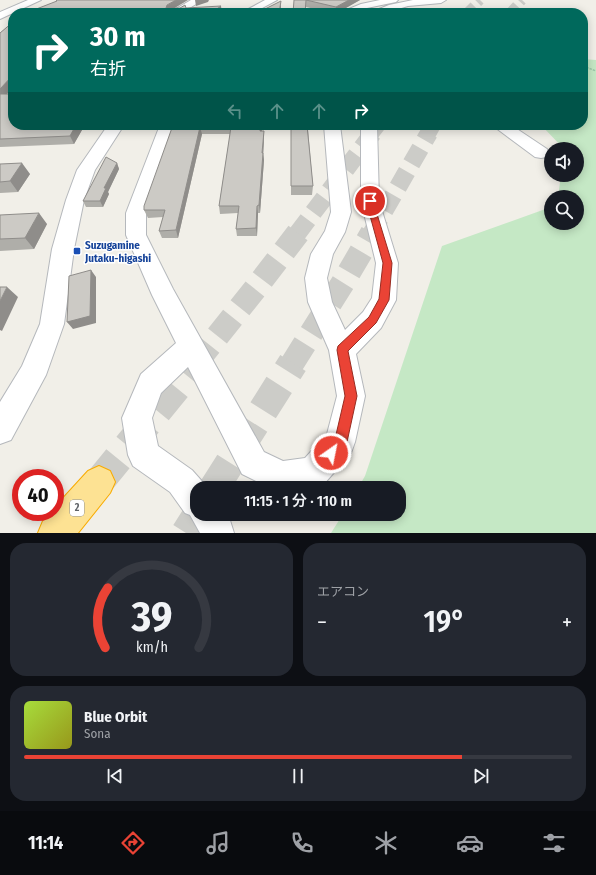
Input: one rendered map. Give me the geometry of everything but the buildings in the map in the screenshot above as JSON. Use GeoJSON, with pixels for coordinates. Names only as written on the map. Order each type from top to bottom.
{"type":"FeatureCollection","features":[{"type":"Feature","properties":{"kind":"highway","name":"2"},"geometry":{"type":"LineString","coordinates":[[55,533],[99,482]]}},
{"type":"Feature","properties":{"kind":"street"},"geometry":{"type":"LineString","coordinates":[[0,11],[26,0]]}},
{"type":"Feature","properties":{"kind":"street"},"geometry":{"type":"LineString","coordinates":[[18,8],[36,0]]}},
{"type":"Feature","properties":{"kind":"street"},"geometry":{"type":"LineString","coordinates":[[183,8],[198,0]]}},
{"type":"Feature","properties":{"kind":"street"},"geometry":{"type":"LineString","coordinates":[[256,8],[272,0]]}},
{"type":"Feature","properties":{"kind":"street"},"geometry":{"type":"LineString","coordinates":[[359,8],[394,0]]}},
{"type":"Feature","properties":{"kind":"street"},"geometry":{"type":"LineString","coordinates":[[389,8],[406,4],[441,0]]}},
{"type":"Feature","properties":{"kind":"street"},"geometry":{"type":"LineString","coordinates":[[0,429],[32,375],[52,324],[63,249],[75,200],[86,170],[112,130]]}},
{"type":"Feature","properties":{"kind":"street"},"geometry":{"type":"LineString","coordinates":[[166,130],[136,213],[136,235],[164,295],[253,463],[282,477],[313,473],[340,442],[351,396],[342,350],[320,302],[316,278],[322,254],[335,232],[341,212],[333,130]]}},
{"type":"Feature","properties":{"kind":"street"},"geometry":{"type":"LineString","coordinates":[[342,350],[372,320],[384,300],[387,263],[370,201],[369,130]]}},
{"type":"Feature","properties":{"kind":"street"},"geometry":{"type":"LineString","coordinates":[[508,130],[542,153]]}},
{"type":"Feature","properties":{"kind":"street"},"geometry":{"type":"LineString","coordinates":[[190,492],[181,481],[144,455],[137,418],[151,384],[191,347]]}},
{"type":"Feature","properties":{"kind":"street"},"geometry":{"type":"LineString","coordinates":[[213,521],[215,524],[217,533]]}},
{"type":"Feature","properties":{"kind":"green space"},"geometry":{"type":"Polygon","coordinates":[[[588,59],[596,60],[596,533],[331,533],[339,521],[406,521],[406,481],[362,481],[442,246],[544,210],[544,230],[584,230],[584,190],[559,190],[560,182],[584,182],[584,142],[557,142],[546,130],[588,130],[588,59]]]}},
{"type":"Feature","properties":{"kind":"tunnel"},"geometry":{"type":"LineString","coordinates":[[472,8],[480,0]]}},
{"type":"Feature","properties":{"kind":"tunnel"},"geometry":{"type":"LineString","coordinates":[[515,8],[522,0]]}},
{"type":"Feature","properties":{"kind":"tunnel"},"geometry":{"type":"LineString","coordinates":[[372,134],[375,130]]}},
{"type":"Feature","properties":{"kind":"tunnel"},"geometry":{"type":"LineString","coordinates":[[429,134],[431,130]]}},
{"type":"Feature","properties":{"kind":"tunnel"},"geometry":{"type":"LineString","coordinates":[[297,234],[373,133]]}},
{"type":"Feature","properties":{"kind":"tunnel"},"geometry":{"type":"LineString","coordinates":[[371,234],[429,133]]}},
{"type":"Feature","properties":{"kind":"tunnel"},"geometry":{"type":"LineString","coordinates":[[195,364],[298,233]]}},
{"type":"Feature","properties":{"kind":"tunnel"},"geometry":{"type":"LineString","coordinates":[[292,364],[372,233]]}},
{"type":"Feature","properties":{"kind":"tunnel"},"geometry":{"type":"LineString","coordinates":[[99,482],[196,363]]}},
{"type":"Feature","properties":{"kind":"tunnel"},"geometry":{"type":"LineString","coordinates":[[218,481],[293,363]]}},
{"type":"Feature","properties":{"kind":"tunnel"},"geometry":{"type":"LineString","coordinates":[[186,533],[194,521]]}},
{"type":"Feature","properties":{"kind":"place","name":"Suzugamine Jutaku-higashi"},"geometry":{"type":"Point","coordinates":[77,251]}},
{"type":"Feature","properties":{"kind":"route"},"geometry":{"type":"LineString","coordinates":[[331,453],[340,442],[351,396],[342,350],[372,320],[384,300],[387,263],[370,201]]}}]}
